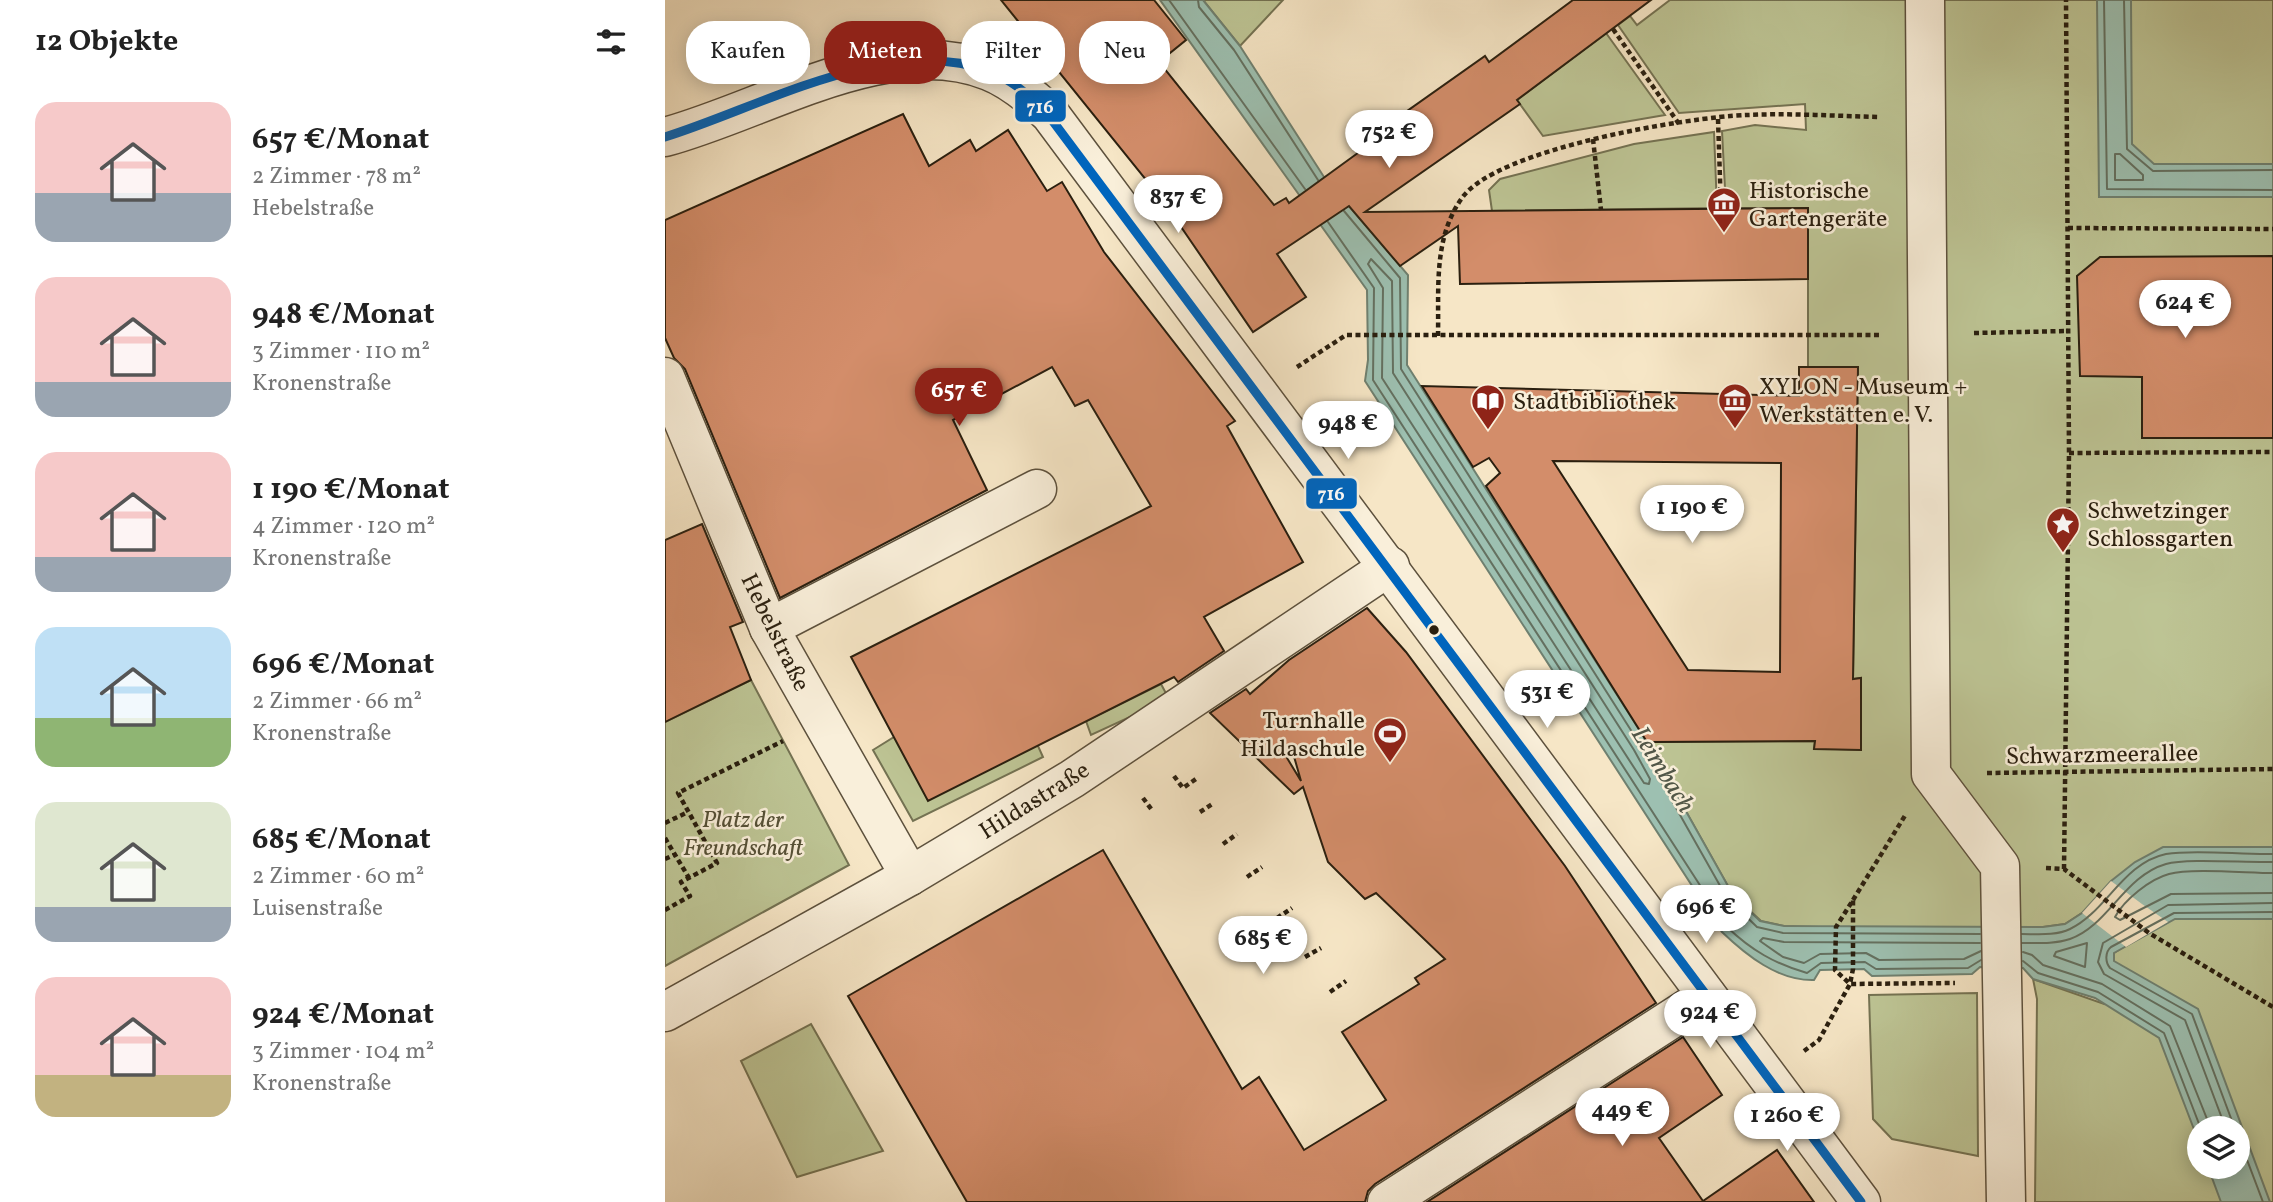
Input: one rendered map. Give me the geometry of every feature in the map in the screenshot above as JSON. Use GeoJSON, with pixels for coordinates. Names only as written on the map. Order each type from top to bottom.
{"type":"FeatureCollection","features":[{"type":"Feature","properties":{"kind":"street"},"geometry":{"type":"LineString","coordinates":[[1925,0],[1931,774],[2000,866],[2006,1202]]}},
{"type":"Feature","properties":{"kind":"street"},"geometry":{"type":"LineString","coordinates":[[665,137],[861,68],[897,61],[929,57],[967,63],[992,71],[1024,90],[1050,114],[1390,566],[1861,1202]]}},
{"type":"Feature","properties":{"kind":"street","name":"Hebelstraße"},"geometry":{"type":"LineString","coordinates":[[665,377],[769,628],[910,876]]}},
{"type":"Feature","properties":{"kind":"street"},"geometry":{"type":"LineString","coordinates":[[769,628],[1037,489]]}},
{"type":"Feature","properties":{"kind":"street","name":"Hildastraße"},"geometry":{"type":"LineString","coordinates":[[665,1012],[910,876],[1072,779],[1390,566]]}},
{"type":"Feature","properties":{"kind":"street"},"geometry":{"type":"LineString","coordinates":[[1387,1202],[1707,996]]}},
{"type":"Feature","properties":{"kind":"path"},"geometry":{"type":"LineString","coordinates":[[2064,869],[2069,453],[2066,0]]}},
{"type":"Feature","properties":{"kind":"path"},"geometry":{"type":"LineString","coordinates":[[1612,29],[1679,124]]}},
{"type":"Feature","properties":{"kind":"path"},"geometry":{"type":"LineString","coordinates":[[1438,336],[1440,246],[1462,196],[1505,165],[1593,139],[1746,115],[1926,117]]}},
{"type":"Feature","properties":{"kind":"path"},"geometry":{"type":"LineString","coordinates":[[1718,119],[1721,208]]}},
{"type":"Feature","properties":{"kind":"path"},"geometry":{"type":"LineString","coordinates":[[1593,139],[1601,210]]}},
{"type":"Feature","properties":{"kind":"path"},"geometry":{"type":"LineString","coordinates":[[2068,228],[2273,229]]}},
{"type":"Feature","properties":{"kind":"path"},"geometry":{"type":"LineString","coordinates":[[1258,392],[1346,335],[1927,335],[2068,331]]}},
{"type":"Feature","properties":{"kind":"path"},"geometry":{"type":"LineString","coordinates":[[2069,453],[2273,452]]}},
{"type":"Feature","properties":{"kind":"path"},"geometry":{"type":"LineString","coordinates":[[665,909],[690,896],[681,882],[717,863],[678,793],[783,741]]}},
{"type":"Feature","properties":{"kind":"path","name":"Schwarzmeerallee"},"geometry":{"type":"LineString","coordinates":[[1931,774],[2273,769]]}},
{"type":"Feature","properties":{"kind":"path"},"geometry":{"type":"LineString","coordinates":[[1931,774],[1836,927],[1835,970],[1850,984],[2002,975]]}},
{"type":"Feature","properties":{"kind":"path"},"geometry":{"type":"LineString","coordinates":[[1174,776],[1183,789],[1196,779]]}},
{"type":"Feature","properties":{"kind":"path"},"geometry":{"type":"LineString","coordinates":[[1143,798],[1151,810]]}},
{"type":"Feature","properties":{"kind":"path"},"geometry":{"type":"LineString","coordinates":[[1200,813],[1214,803]]}},
{"type":"Feature","properties":{"kind":"path"},"geometry":{"type":"LineString","coordinates":[[665,823],[688,812]]}},
{"type":"Feature","properties":{"kind":"path"},"geometry":{"type":"LineString","coordinates":[[1223,844],[1237,834]]}},
{"type":"Feature","properties":{"kind":"path"},"geometry":{"type":"LineString","coordinates":[[665,838],[689,878]]}},
{"type":"Feature","properties":{"kind":"path"},"geometry":{"type":"LineString","coordinates":[[665,859],[674,855]]}},
{"type":"Feature","properties":{"kind":"path"},"geometry":{"type":"LineString","coordinates":[[2000,866],[2064,869],[2149,933],[2273,1007]]}},
{"type":"Feature","properties":{"kind":"path"},"geometry":{"type":"LineString","coordinates":[[1247,877],[1262,867]]}},
{"type":"Feature","properties":{"kind":"path"},"geometry":{"type":"LineString","coordinates":[[1766,1076],[1819,1040],[1850,984],[1853,970],[1853,900]]}},
{"type":"Feature","properties":{"kind":"path"},"geometry":{"type":"LineString","coordinates":[[1277,918],[1292,908]]}},
{"type":"Feature","properties":{"kind":"path"},"geometry":{"type":"LineString","coordinates":[[1305,957],[1321,948]]}},
{"type":"Feature","properties":{"kind":"path"},"geometry":{"type":"LineString","coordinates":[[1330,992],[1346,981]]}},
{"type":"Feature","properties":{"kind":"green space"},"geometry":{"type":"Polygon","coordinates":[[[1203,0],[1283,0],[1240,46],[1203,0]]]}},
{"type":"Feature","properties":{"kind":"green space","name":"Schwetzinger Schlossgarten"},"geometry":{"type":"Polygon","coordinates":[[[1670,0],[2273,0],[2273,1202],[2035,1202],[2037,999],[2033,979],[2104,1004],[2114,953],[2125,946],[2082,913],[2065,924],[2043,927],[1854,928],[1784,926],[1761,921],[1733,895],[1647,742],[1815,741],[1814,748],[1861,750],[1861,678],[1853,679],[1858,367],[1808,367],[1808,208],[1726,208],[1722,131],[1755,125],[1806,130],[1805,104],[1679,113],[1618,25],[1630,16],[1637,25],[1670,0]]]}},
{"type":"Feature","properties":{"kind":"green space"},"geometry":{"type":"Polygon","coordinates":[[[1606,33],[1665,115],[1543,136],[1517,100],[1606,33]]]}},
{"type":"Feature","properties":{"kind":"green space"},"geometry":{"type":"Polygon","coordinates":[[[1714,132],[1717,208],[1492,211],[1489,190],[1500,179],[1634,144],[1714,132]]]}},
{"type":"Feature","properties":{"kind":"green space","name":"Platz der Freundschaft"},"geometry":{"type":"Polygon","coordinates":[[[751,680],[849,865],[665,966],[665,722],[751,680]]]}},
{"type":"Feature","properties":{"kind":"green space"},"geometry":{"type":"Polygon","coordinates":[[[1161,684],[1169,699],[1091,735],[1086,721],[1161,684]]]}},
{"type":"Feature","properties":{"kind":"green space"},"geometry":{"type":"Polygon","coordinates":[[[894,737],[1038,746],[1043,757],[913,821],[873,750],[894,737]]]}},
{"type":"Feature","properties":{"kind":"green space"},"geometry":{"type":"Polygon","coordinates":[[[1977,993],[1978,1156],[1892,1139],[1873,1119],[1869,995],[1977,993]]]}},
{"type":"Feature","properties":{"kind":"green space"},"geometry":{"type":"Polygon","coordinates":[[[811,1024],[883,1151],[797,1177],[741,1061],[811,1024]]]}},
{"type":"Feature","properties":{"kind":"water"},"geometry":{"type":"Polygon","coordinates":[[[1160,0],[1203,0],[1240,46],[1324,177],[1408,275],[1407,365],[1647,742],[1733,895],[1760,921],[1784,926],[2043,927],[2065,924],[2082,913],[2111,881],[2135,862],[2163,847],[2273,847],[2273,919],[2175,919],[2114,953],[2114,961],[2198,1009],[2238,1116],[2189,1116],[2159,1038],[2095,998],[2033,979],[2023,968],[1980,967],[1972,974],[1872,976],[1864,969],[1820,970],[1814,980],[1801,979],[1763,965],[1722,932],[1365,381],[1368,360],[1367,290],[1160,0]]]}},
{"type":"Feature","properties":{"kind":"water"},"geometry":{"type":"Polygon","coordinates":[[[2097,0],[2131,0],[2132,144],[2154,164],[2273,164],[2273,197],[2099,197],[2097,0]]]}},
{"type":"Feature","properties":{"kind":"water"},"geometry":{"type":"Polygon","coordinates":[[[2250,1148],[2270,1202],[2221,1202],[2212,1179],[2250,1179],[2250,1148]]]}},
{"type":"Feature","properties":{"kind":"pier"},"geometry":{"type":"Polygon","coordinates":[[[2111,881],[2168,922],[2126,947],[2082,913],[2111,881]]]}},
{"type":"Feature","properties":{"kind":"building"},"geometry":{"type":"Polygon","coordinates":[[[1001,0],[1154,0],[1186,40],[1170,53],[1170,21],[1079,21],[1079,84],[1170,84],[1170,76],[1274,205],[1286,198],[1289,203],[1373,142],[1369,138],[1485,56],[1489,62],[1573,0],[1651,0],[1517,100],[1520,104],[1365,212],[1808,208],[1808,279],[1460,284],[1458,226],[1400,266],[1349,206],[1277,254],[1306,297],[1253,332],[1164,202],[1065,79],[1065,21],[1018,21],[1001,0]]]}},
{"type":"Feature","properties":{"kind":"building"},"geometry":{"type":"Polygon","coordinates":[[[903,114],[929,166],[970,140],[976,151],[1008,130],[1047,191],[1062,182],[1104,252],[1235,421],[1227,426],[1303,562],[1204,617],[1224,651],[1178,682],[1174,677],[928,801],[851,657],[1151,506],[1088,400],[1075,406],[1052,367],[953,420],[987,490],[780,598],[685,369],[674,358],[665,338],[665,220],[903,114]]]}},
{"type":"Feature","properties":{"kind":"building"},"geometry":{"type":"Polygon","coordinates":[[[2273,256],[2273,438],[2142,438],[2142,377],[2080,376],[2077,276],[2100,257],[2273,256]]]}},
{"type":"Feature","properties":{"kind":"building"},"geometry":{"type":"Polygon","coordinates":[[[1799,367],[1858,367],[1853,679],[1861,678],[1861,750],[1814,749],[1815,741],[1647,742],[1486,486],[1500,473],[1489,458],[1473,467],[1422,386],[1799,396],[1799,367]],[[1553,461],[1688,670],[1780,672],[1781,463],[1553,461]]]}},
{"type":"Feature","properties":{"kind":"building"},"geometry":{"type":"Polygon","coordinates":[[[702,524],[743,622],[730,627],[751,680],[665,722],[665,540],[702,524]]]}},
{"type":"Feature","properties":{"kind":"building"},"geometry":{"type":"Polygon","coordinates":[[[1367,608],[1406,652],[1565,866],[1656,1003],[1375,1184],[1368,1191],[1365,1202],[967,1202],[848,996],[1103,850],[1242,1089],[1259,1077],[1304,1150],[1386,1100],[1342,1032],[1419,984],[1415,978],[1445,959],[1376,893],[1365,899],[1328,862],[1303,787],[1294,794],[1210,713],[1246,689],[1250,694],[1289,660],[1367,608]],[[1291,746],[1284,753],[1301,781],[1291,746]]]}},
{"type":"Feature","properties":{"kind":"building"},"geometry":{"type":"Polygon","coordinates":[[[1683,1037],[1722,1095],[1659,1138],[1703,1201],[1777,1150],[1814,1202],[1427,1202],[1683,1037]]]}},
{"type":"Feature","properties":{"kind":"transit line","name":"716"},"geometry":{"type":"LineString","coordinates":[[665,137],[826,78],[868,67],[909,61],[950,62],[990,71],[1024,92],[1043,108],[1861,1202]]}},
{"type":"Feature","properties":{"kind":"place","name":"Historische Gartengeräte"},"geometry":{"type":"Point","coordinates":[1724,234]}},
{"type":"Feature","properties":{"kind":"place","name":"XYLON - Museum + Werkstätten e. V."},"geometry":{"type":"Point","coordinates":[1735,430]}},
{"type":"Feature","properties":{"kind":"place","name":"Stadtbibliothek"},"geometry":{"type":"Point","coordinates":[1488,431]}},
{"type":"Feature","properties":{"kind":"place","name":"Schwetzinger Schlossgarten"},"geometry":{"type":"Point","coordinates":[2063,554]}},
{"type":"Feature","properties":{"kind":"place","name":"Turnhalle Hildaschule"},"geometry":{"type":"Point","coordinates":[1390,764]}},
{"type":"Feature","properties":{"kind":"water label","name":"Leimbach"},"geometry":{"type":"Point","coordinates":[1664,769]}}]}
